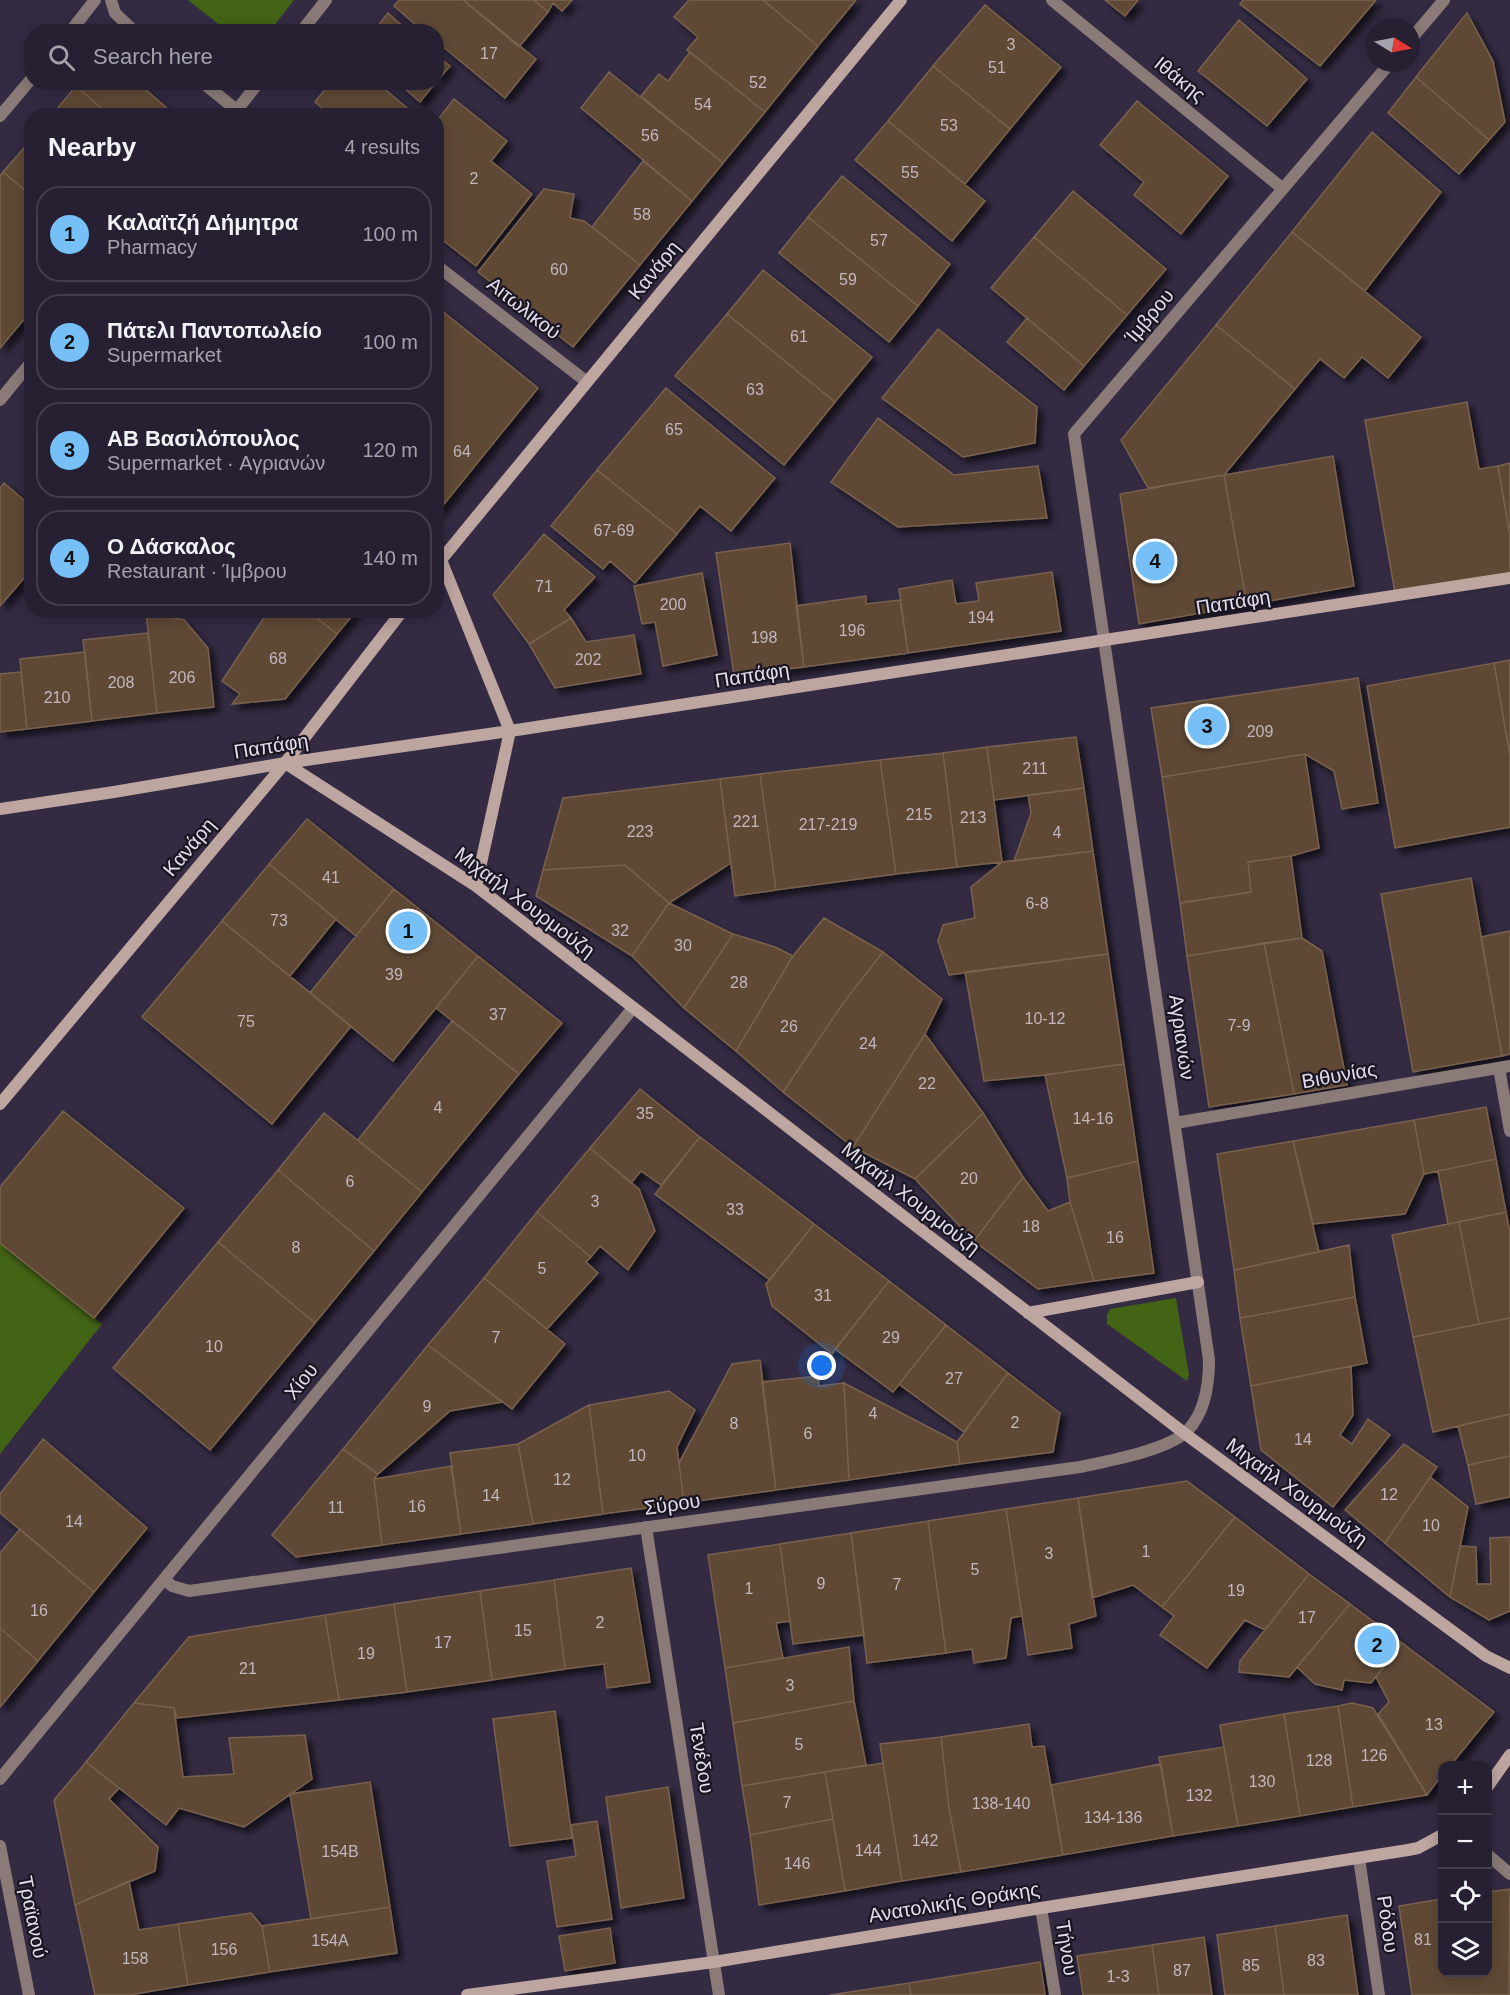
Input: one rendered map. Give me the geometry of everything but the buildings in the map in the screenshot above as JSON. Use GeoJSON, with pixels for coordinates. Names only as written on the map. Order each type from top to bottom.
{"type":"FeatureCollection","features":[{"type":"Feature","properties":{"kind":"street"},"geometry":{"type":"LineString","coordinates":[[76,24],[95,0]]}},
{"type":"Feature","properties":{"kind":"street"},"geometry":{"type":"LineString","coordinates":[[111,0],[115,13],[125,24]]}},
{"type":"Feature","properties":{"kind":"street"},"geometry":{"type":"LineString","coordinates":[[307,24],[326,0]]}},
{"type":"Feature","properties":{"kind":"street","name":"Κανάρη"},"geometry":{"type":"LineString","coordinates":[[444,557],[901,0]]}},
{"type":"Feature","properties":{"kind":"street","name":"Ιθάκης"},"geometry":{"type":"LineString","coordinates":[[1052,0],[1283,189]]}},
{"type":"Feature","properties":{"kind":"street"},"geometry":{"type":"LineString","coordinates":[[1420,28],[1444,0]]}},
{"type":"Feature","properties":{"kind":"street","name":"Ίμβρου"},"geometry":{"type":"LineString","coordinates":[[1104,641],[1074,434],[1382,72]]}},
{"type":"Feature","properties":{"kind":"street"},"geometry":{"type":"LineString","coordinates":[[0,116],[24,88]]}},
{"type":"Feature","properties":{"kind":"street"},"geometry":{"type":"LineString","coordinates":[[211,90],[231,108]]}},
{"type":"Feature","properties":{"kind":"street"},"geometry":{"type":"LineString","coordinates":[[242,108],[254,90]]}},
{"type":"Feature","properties":{"kind":"street","name":"Αιτωλικού"},"geometry":{"type":"LineString","coordinates":[[444,271],[587,382]]}},
{"type":"Feature","properties":{"kind":"street"},"geometry":{"type":"LineString","coordinates":[[0,400],[24,372]]}},
{"type":"Feature","properties":{"kind":"street"},"geometry":{"type":"LineString","coordinates":[[444,575],[510,731],[476,886]]}},
{"type":"Feature","properties":{"kind":"street","name":"Παπάφη"},"geometry":{"type":"LineString","coordinates":[[0,809],[124,791],[285,763],[510,731],[1510,578]]}},
{"type":"Feature","properties":{"kind":"street","name":"Κανάρη"},"geometry":{"type":"LineString","coordinates":[[0,1104],[285,763],[397,618]]}},
{"type":"Feature","properties":{"kind":"street","name":"Αγριανών"},"geometry":{"type":"LineString","coordinates":[[1104,641],[1209,1370],[1201,1408],[1184,1434]]}},
{"type":"Feature","properties":{"kind":"street","name":"Μιχαήλ Χουρμούζη"},"geometry":{"type":"LineString","coordinates":[[285,763],[476,886],[1184,1434],[1486,1656],[1510,1668]]}},
{"type":"Feature","properties":{"kind":"street","name":"Χίου"},"geometry":{"type":"LineString","coordinates":[[0,1779],[633,1008]]}},
{"type":"Feature","properties":{"kind":"street"},"geometry":{"type":"LineString","coordinates":[[1504,1067],[1510,1131]]}},
{"type":"Feature","properties":{"kind":"street","name":"Βιθυνίας"},"geometry":{"type":"LineString","coordinates":[[1175,1123],[1504,1067]]}},
{"type":"Feature","properties":{"kind":"street"},"geometry":{"type":"LineString","coordinates":[[1028,1313],[1198,1282]]}},
{"type":"Feature","properties":{"kind":"street","name":"Σύρου"},"geometry":{"type":"LineString","coordinates":[[164,1579],[172,1586],[189,1591],[1080,1467],[1144,1452],[1184,1434]]}},
{"type":"Feature","properties":{"kind":"street","name":"Τενέδου"},"geometry":{"type":"LineString","coordinates":[[646,1527],[719,1995]]}},
{"type":"Feature","properties":{"kind":"street"},"geometry":{"type":"LineString","coordinates":[[1492,1780],[1510,1755]]}},
{"type":"Feature","properties":{"kind":"street","name":"Ανατολικής Θράκης"},"geometry":{"type":"LineString","coordinates":[[468,1995],[714,1962],[1359,1858],[1418,1848],[1438,1838]]}},
{"type":"Feature","properties":{"kind":"street","name":"Τραϊανού"},"geometry":{"type":"LineString","coordinates":[[0,1846],[28,1995]]}},
{"type":"Feature","properties":{"kind":"street","name":"Ρόδου"},"geometry":{"type":"LineString","coordinates":[[1359,1858],[1379,1995]]}},
{"type":"Feature","properties":{"kind":"street"},"geometry":{"type":"LineString","coordinates":[[1492,1858],[1510,1874]]}},
{"type":"Feature","properties":{"kind":"street","name":"Τήνου"},"geometry":{"type":"LineString","coordinates":[[1041,1908],[1055,1995]]}},
{"type":"Feature","properties":{"kind":"green space"},"geometry":{"type":"Polygon","coordinates":[[[188,0],[294,0],[275,24],[218,24],[188,0]]]}},
{"type":"Feature","properties":{"kind":"green space"},"geometry":{"type":"Polygon","coordinates":[[[0,1243],[102,1324],[0,1454],[0,1243]]]}},
{"type":"Feature","properties":{"kind":"green space"},"geometry":{"type":"Polygon","coordinates":[[[1176,1298],[1189,1375],[1187,1381],[1107,1324],[1110,1309],[1176,1298]]]}},
{"type":"Feature","properties":{"kind":"place","name":"Ο Δάσκαλος"},"geometry":{"type":"Point","coordinates":[1155,561]}},
{"type":"Feature","properties":{"kind":"place","name":"ΑΒ Βασιλόπουλος"},"geometry":{"type":"Point","coordinates":[1207,726]}},
{"type":"Feature","properties":{"kind":"place","name":"Καλαϊτζή Δήμητρα"},"geometry":{"type":"Point","coordinates":[408,931]}},
{"type":"Feature","properties":{"kind":"place","name":"Πάτελι Παντοπωλείο"},"geometry":{"type":"Point","coordinates":[1377,1645]}}]}
